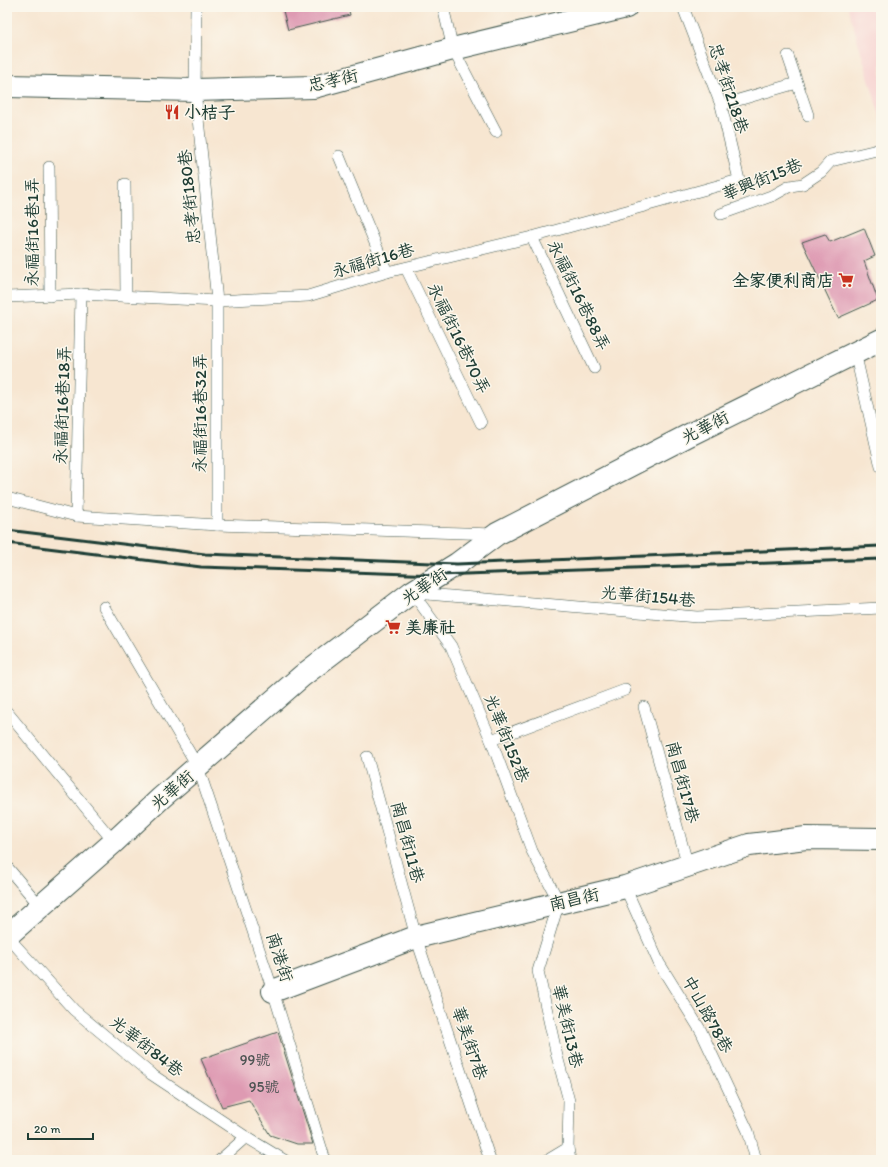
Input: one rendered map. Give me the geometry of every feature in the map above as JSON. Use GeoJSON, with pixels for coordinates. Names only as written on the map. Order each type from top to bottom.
{"type":"FeatureCollection","features":[{"type":"Feature","properties":{"kind":"street","name":"忠孝街"},"geometry":{"type":"LineString","coordinates":[[7,86],[195,90],[314,87],[454,49],[626,7]]}},
{"type":"Feature","properties":{"kind":"street","name":"光華街"},"geometry":{"type":"LineString","coordinates":[[7,936],[114,842],[161,798],[302,676],[412,592],[457,564],[497,534],[682,439],[881,340]]}},
{"type":"Feature","properties":{"kind":"street","name":"南昌街"},"geometry":{"type":"LineString","coordinates":[[273,991],[416,937],[625,887],[749,845],[806,838],[881,840]]}},
{"type":"Feature","properties":{"kind":"lane","name":"忠孝街180巷"},"geometry":{"type":"LineString","coordinates":[[196,7],[195,90],[217,301]]}},
{"type":"Feature","properties":{"kind":"lane"},"geometry":{"type":"LineString","coordinates":[[443,7],[454,49],[496,132]]}},
{"type":"Feature","properties":{"kind":"lane","name":"忠孝街218巷"},"geometry":{"type":"LineString","coordinates":[[683,7],[721,105],[739,180]]}},
{"type":"Feature","properties":{"kind":"lane"},"geometry":{"type":"LineString","coordinates":[[788,56],[808,115]]}},
{"type":"Feature","properties":{"kind":"lane"},"geometry":{"type":"LineString","coordinates":[[721,105],[797,83]]}},
{"type":"Feature","properties":{"kind":"lane","name":"華興街15巷"},"geometry":{"type":"LineString","coordinates":[[721,214],[774,195],[790,186],[803,184],[821,172],[831,161],[881,149]]}},
{"type":"Feature","properties":{"kind":"lane"},"geometry":{"type":"LineString","coordinates":[[339,156],[387,272]]}},
{"type":"Feature","properties":{"kind":"lane","name":"永福街16巷1弄"},"geometry":{"type":"LineString","coordinates":[[49,167],[50,296]]}},
{"type":"Feature","properties":{"kind":"lane","name":"永福街16巷"},"geometry":{"type":"LineString","coordinates":[[7,297],[82,294],[217,301],[308,296],[387,272],[532,236],[739,180]]}},
{"type":"Feature","properties":{"kind":"lane"},"geometry":{"type":"LineString","coordinates":[[125,184],[126,296]]}},
{"type":"Feature","properties":{"kind":"lane","name":"永福街16巷88弄"},"geometry":{"type":"LineString","coordinates":[[532,236],[594,368]]}},
{"type":"Feature","properties":{"kind":"lane","name":"永福街16巷70弄"},"geometry":{"type":"LineString","coordinates":[[406,268],[481,423]]}},
{"type":"Feature","properties":{"kind":"lane","name":"永福街16巷18弄"},"geometry":{"type":"LineString","coordinates":[[76,516],[82,294]]}},
{"type":"Feature","properties":{"kind":"lane","name":"永福街16巷32弄"},"geometry":{"type":"LineString","coordinates":[[217,301],[217,525]]}},
{"type":"Feature","properties":{"kind":"lane"},"geometry":{"type":"LineString","coordinates":[[855,352],[881,467]]}},
{"type":"Feature","properties":{"kind":"lane"},"geometry":{"type":"LineString","coordinates":[[7,498],[76,516],[217,525],[497,534]]}},
{"type":"Feature","properties":{"kind":"lane","name":"光華街154巷"},"geometry":{"type":"LineString","coordinates":[[412,592],[697,617],[881,608]]}},
{"type":"Feature","properties":{"kind":"lane","name":"光華街152巷"},"geometry":{"type":"LineString","coordinates":[[412,592],[452,646],[491,740],[532,851],[559,902]]}},
{"type":"Feature","properties":{"kind":"lane","name":"南港街"},"geometry":{"type":"LineString","coordinates":[[104,607],[198,767],[273,991],[325,1160]]}},
{"type":"Feature","properties":{"kind":"lane"},"geometry":{"type":"LineString","coordinates":[[491,740],[625,690]]}},
{"type":"Feature","properties":{"kind":"lane","name":"南昌街17巷"},"geometry":{"type":"LineString","coordinates":[[644,708],[688,866]]}},
{"type":"Feature","properties":{"kind":"lane"},"geometry":{"type":"LineString","coordinates":[[7,712],[114,842]]}},
{"type":"Feature","properties":{"kind":"lane","name":"南昌街11巷"},"geometry":{"type":"LineString","coordinates":[[367,757],[416,937]]}},
{"type":"Feature","properties":{"kind":"lane"},"geometry":{"type":"LineString","coordinates":[[7,867],[40,906]]}},
{"type":"Feature","properties":{"kind":"lane","name":"中山路78巷"},"geometry":{"type":"LineString","coordinates":[[625,887],[659,962],[701,1031],[748,1131],[756,1160]]}},
{"type":"Feature","properties":{"kind":"lane","name":"華美街13巷"},"geometry":{"type":"LineString","coordinates":[[559,902],[538,971],[569,1102],[568,1148],[570,1160]]}},
{"type":"Feature","properties":{"kind":"lane","name":"光華街84巷"},"geometry":{"type":"LineString","coordinates":[[7,936],[74,1010],[151,1074],[246,1137],[284,1160]]}},
{"type":"Feature","properties":{"kind":"lane","name":"華美街7巷"},"geometry":{"type":"LineString","coordinates":[[416,937],[490,1160]]}},
{"type":"Feature","properties":{"kind":"lane"},"geometry":{"type":"LineString","coordinates":[[220,1160],[246,1137]]}},
{"type":"Feature","properties":{"kind":"lane"},"geometry":{"type":"LineString","coordinates":[[548,1160],[568,1148]]}},
{"type":"Feature","properties":{"kind":"shaded area"},"geometry":{"type":"Polygon","coordinates":[[[848,7],[881,7],[881,120],[848,7]]]}},
{"type":"Feature","properties":{"kind":"building"},"geometry":{"type":"Polygon","coordinates":[[[282,7],[348,7],[350,15],[288,30],[282,7]]]}},
{"type":"Feature","properties":{"kind":"building","name":"全家便利商店"},"geometry":{"type":"Polygon","coordinates":[[[864,228],[875,256],[864,261],[878,300],[838,318],[802,242],[825,234],[830,242],[864,228]]]}},
{"type":"Feature","properties":{"kind":"building"},"geometry":{"type":"Polygon","coordinates":[[[278,1032],[313,1144],[297,1144],[270,1135],[249,1100],[222,1107],[201,1059],[278,1032]]]}},
{"type":"Feature","properties":{"kind":"railway"},"geometry":{"type":"LineString","coordinates":[[7,530],[205,554],[457,564],[881,546]]}},
{"type":"Feature","properties":{"kind":"railway"},"geometry":{"type":"LineString","coordinates":[[7,543],[201,567],[438,575],[881,559]]}},
{"type":"Feature","properties":{"kind":"place","name":"小桔子"},"geometry":{"type":"Point","coordinates":[172,112]}},
{"type":"Feature","properties":{"kind":"place","name":"全家便利商店"},"geometry":{"type":"Point","coordinates":[846,280]}},
{"type":"Feature","properties":{"kind":"place","name":"美廉社"},"geometry":{"type":"Point","coordinates":[393,627]}}]}
